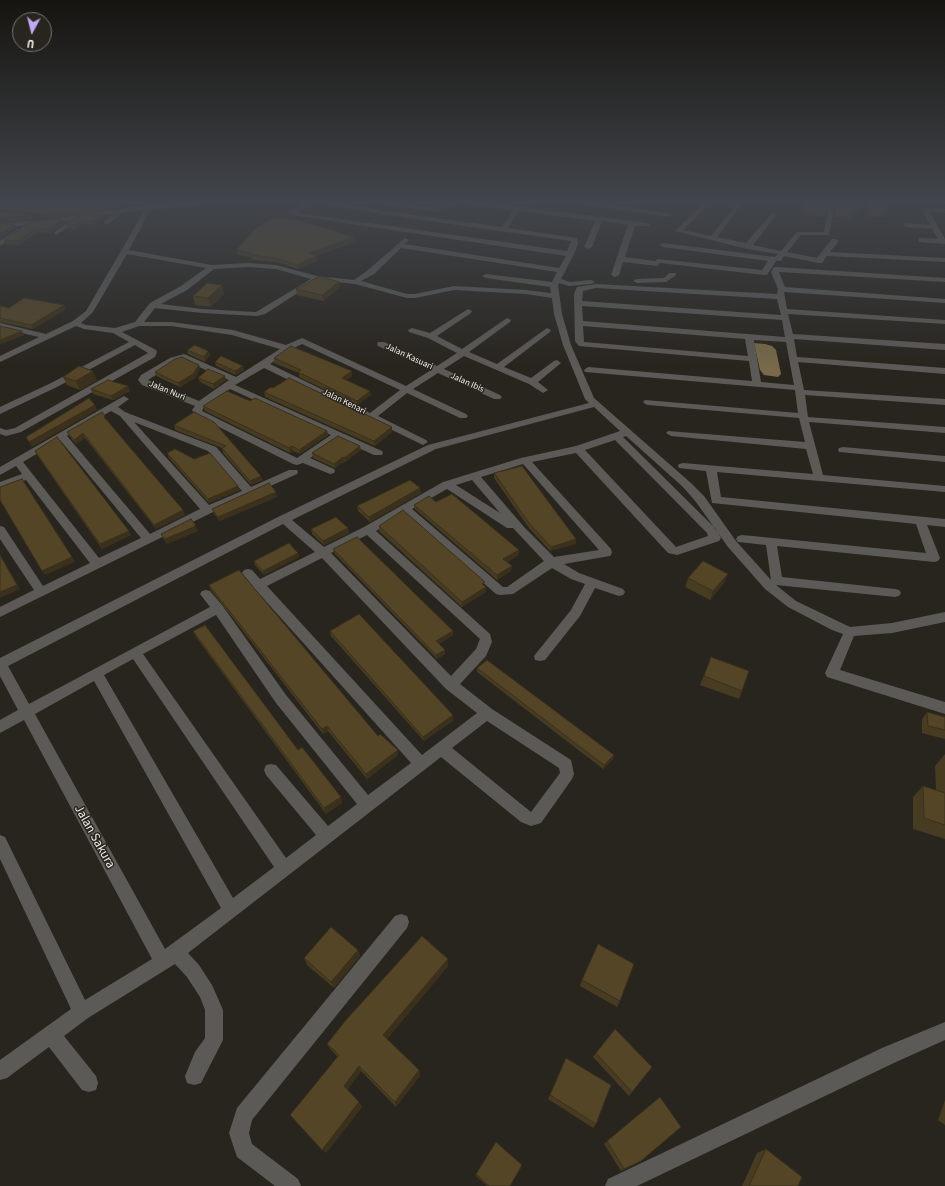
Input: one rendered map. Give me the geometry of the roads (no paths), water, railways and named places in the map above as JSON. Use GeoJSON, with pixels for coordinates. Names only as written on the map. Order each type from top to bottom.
{"type":"FeatureCollection","features":[{"type":"Feature","properties":{"kind":"street"},"geometry":{"type":"LineString","coordinates":[[0,359],[76,323],[89,312],[121,258]]}},
{"type":"Feature","properties":{"kind":"street"},"geometry":{"type":"LineString","coordinates":[[165,258],[212,267],[248,265],[276,267],[317,278],[355,282],[407,296],[454,288],[526,292],[556,296]]}},
{"type":"Feature","properties":{"kind":"street"},"geometry":{"type":"LineString","coordinates":[[355,282],[372,272],[387,258]]}},
{"type":"Feature","properties":{"kind":"street"},"geometry":{"type":"LineString","coordinates":[[481,258],[562,271]]}},
{"type":"Feature","properties":{"kind":"street"},"geometry":{"type":"LineString","coordinates":[[568,258],[555,282],[558,314],[567,346],[590,399],[711,531],[715,538],[677,551],[672,550],[578,449]]}},
{"type":"Feature","properties":{"kind":"street"},"geometry":{"type":"LineString","coordinates":[[613,278],[620,259],[624,258]]}},
{"type":"Feature","properties":{"kind":"street"},"geometry":{"type":"LineString","coordinates":[[654,275],[658,258]]}},
{"type":"Feature","properties":{"kind":"street"},"geometry":{"type":"LineString","coordinates":[[691,258],[764,273],[773,259],[762,258]]}},
{"type":"Feature","properties":{"kind":"street"},"geometry":{"type":"LineString","coordinates":[[772,267],[778,258]]}},
{"type":"Feature","properties":{"kind":"street"},"geometry":{"type":"LineString","coordinates":[[805,258],[819,261],[821,258]]}},
{"type":"Feature","properties":{"kind":"street"},"geometry":{"type":"LineString","coordinates":[[913,258],[945,260]]}},
{"type":"Feature","properties":{"kind":"street"},"geometry":{"type":"LineString","coordinates":[[138,324],[154,305],[184,288],[212,267]]}},
{"type":"Feature","properties":{"kind":"street"},"geometry":{"type":"LineString","coordinates":[[819,479],[803,417],[800,390],[776,272],[778,269],[945,280]]}},
{"type":"Feature","properties":{"kind":"street"},"geometry":{"type":"LineString","coordinates":[[486,276],[569,284],[600,282],[613,278],[666,280],[672,275]]}},
{"type":"Feature","properties":{"kind":"street"},"geometry":{"type":"LineString","coordinates":[[154,305],[202,311],[257,314],[317,278]]}},
{"type":"Feature","properties":{"kind":"street"},"geometry":{"type":"LineString","coordinates":[[752,359],[582,344],[579,341],[578,294],[580,289],[596,286],[945,301]]}},
{"type":"Feature","properties":{"kind":"street"},"geometry":{"type":"LineString","coordinates":[[578,303],[784,315],[945,322]]}},
{"type":"Feature","properties":{"kind":"street"},"geometry":{"type":"LineString","coordinates":[[431,336],[468,311]]}},
{"type":"Feature","properties":{"kind":"street"},"geometry":{"type":"LineString","coordinates":[[372,416],[407,389],[463,353],[507,320]]}},
{"type":"Feature","properties":{"kind":"street"},"geometry":{"type":"LineString","coordinates":[[76,323],[96,330],[115,331],[138,324],[170,324],[233,333],[250,344],[283,350]]}},
{"type":"Feature","properties":{"kind":"street"},"geometry":{"type":"LineString","coordinates":[[579,323],[749,336],[945,347]]}},
{"type":"Feature","properties":{"kind":"street"},"geometry":{"type":"LineString","coordinates":[[1,325],[47,337]]}},
{"type":"Feature","properties":{"kind":"street"},"geometry":{"type":"LineString","coordinates":[[412,330],[431,336],[463,353],[532,382],[543,390]]}},
{"type":"Feature","properties":{"kind":"street"},"geometry":{"type":"LineString","coordinates":[[497,368],[547,330]]}},
{"type":"Feature","properties":{"kind":"street"},"geometry":{"type":"LineString","coordinates":[[0,431],[6,433],[18,430],[152,355],[153,352],[115,331]]}},
{"type":"Feature","properties":{"kind":"street"},"geometry":{"type":"LineString","coordinates":[[749,336],[757,384]]}},
{"type":"Feature","properties":{"kind":"street"},"geometry":{"type":"LineString","coordinates":[[339,435],[304,459],[297,462],[198,413],[198,408],[200,405],[283,350],[300,341],[307,342],[463,416]]}},
{"type":"Feature","properties":{"kind":"street"},"geometry":{"type":"LineString","coordinates":[[0,411],[54,385],[135,342]]}},
{"type":"Feature","properties":{"kind":"street","name":"Jalan Kasuari"},"geometry":{"type":"LineString","coordinates":[[381,344],[436,370]]}},
{"type":"Feature","properties":{"kind":"street","name":"Jalan Nuri"},"geometry":{"type":"LineString","coordinates":[[200,405],[145,383],[143,380],[144,376],[173,360],[184,357],[233,383]]}},
{"type":"Feature","properties":{"kind":"street"},"geometry":{"type":"LineString","coordinates":[[794,359],[945,371]]}},
{"type":"Feature","properties":{"kind":"street"},"geometry":{"type":"LineString","coordinates":[[532,382],[557,363]]}},
{"type":"Feature","properties":{"kind":"street","name":"Jalan Kenari"},"geometry":{"type":"LineString","coordinates":[[264,364],[423,442]]}},
{"type":"Feature","properties":{"kind":"street","name":"Jalan Ibis"},"geometry":{"type":"LineString","coordinates":[[436,370],[497,397]]}},
{"type":"Feature","properties":{"kind":"street"},"geometry":{"type":"LineString","coordinates":[[588,370],[945,402]]}},
{"type":"Feature","properties":{"kind":"street"},"geometry":{"type":"LineString","coordinates":[[233,383],[378,453]]}},
{"type":"Feature","properties":{"kind":"street"},"geometry":{"type":"LineString","coordinates":[[0,472],[124,399]]}},
{"type":"Feature","properties":{"kind":"street"},"geometry":{"type":"LineString","coordinates":[[648,402],[945,430]]}},
{"type":"Feature","properties":{"kind":"street"},"geometry":{"type":"LineString","coordinates":[[0,664],[284,519],[432,447],[596,404]]}},
{"type":"Feature","properties":{"kind":"street"},"geometry":{"type":"LineString","coordinates":[[112,407],[122,414],[207,510]]}},
{"type":"Feature","properties":{"kind":"street"},"geometry":{"type":"LineString","coordinates":[[122,414],[212,449],[249,492]]}},
{"type":"Feature","properties":{"kind":"street"},"geometry":{"type":"LineString","coordinates":[[671,433],[810,446]]}},
{"type":"Feature","properties":{"kind":"street"},"geometry":{"type":"LineString","coordinates":[[258,585],[368,530],[447,484],[524,460],[578,449],[622,434]]}},
{"type":"Feature","properties":{"kind":"street"},"geometry":{"type":"LineString","coordinates":[[622,434],[687,485],[700,499],[732,544],[769,586],[792,604],[836,627],[850,632],[892,628],[945,617]]}},
{"type":"Feature","properties":{"kind":"street"},"geometry":{"type":"LineString","coordinates":[[62,436],[148,539]]}},
{"type":"Feature","properties":{"kind":"street"},"geometry":{"type":"LineString","coordinates":[[843,450],[945,459]]}},
{"type":"Feature","properties":{"kind":"street"},"geometry":{"type":"LineString","coordinates":[[304,459],[330,472]]}},
{"type":"Feature","properties":{"kind":"street"},"geometry":{"type":"LineString","coordinates":[[405,508],[500,590],[509,591],[552,562],[605,554],[606,550],[524,460]]}},
{"type":"Feature","properties":{"kind":"street"},"geometry":{"type":"LineString","coordinates":[[17,461],[27,476],[97,564]]}},
{"type":"Feature","properties":{"kind":"street"},"geometry":{"type":"LineString","coordinates":[[683,466],[711,470],[945,489]]}},
{"type":"Feature","properties":{"kind":"street"},"geometry":{"type":"LineString","coordinates":[[711,470],[716,500],[945,523]]}},
{"type":"Feature","properties":{"kind":"street"},"geometry":{"type":"LineString","coordinates":[[0,612],[207,510],[293,472]]}},
{"type":"Feature","properties":{"kind":"street"},"geometry":{"type":"LineString","coordinates":[[0,486],[27,476]]}},
{"type":"Feature","properties":{"kind":"street"},"geometry":{"type":"LineString","coordinates":[[475,476],[521,531],[552,562],[571,574],[619,592]]}},
{"type":"Feature","properties":{"kind":"street"},"geometry":{"type":"LineString","coordinates":[[447,484],[521,531]]}},
{"type":"Feature","properties":{"kind":"street"},"geometry":{"type":"LineString","coordinates":[[284,519],[323,552],[451,685],[487,713],[566,765],[567,774],[536,818],[531,819],[526,817],[441,748]]}},
{"type":"Feature","properties":{"kind":"street"},"geometry":{"type":"LineString","coordinates":[[742,539],[934,558],[920,520]]}},
{"type":"Feature","properties":{"kind":"street"},"geometry":{"type":"LineString","coordinates":[[0,530],[41,592]]}},
{"type":"Feature","properties":{"kind":"street"},"geometry":{"type":"LineString","coordinates":[[368,530],[486,637],[486,642],[481,652],[451,685]]}},
{"type":"Feature","properties":{"kind":"street"},"geometry":{"type":"LineString","coordinates":[[771,542],[777,581],[895,593]]}},
{"type":"Feature","properties":{"kind":"street"},"geometry":{"type":"LineString","coordinates":[[248,573],[421,764]]}},
{"type":"Feature","properties":{"kind":"street"},"geometry":{"type":"LineString","coordinates":[[540,656],[576,613],[592,582]]}},
{"type":"Feature","properties":{"kind":"street"},"geometry":{"type":"LineString","coordinates":[[206,594],[218,608],[282,699],[367,805]]}},
{"type":"Feature","properties":{"kind":"street"},"geometry":{"type":"LineString","coordinates":[[0,727],[96,673],[218,608]]}},
{"type":"Feature","properties":{"kind":"street"},"geometry":{"type":"LineString","coordinates":[[850,632],[832,673],[945,708]]}},
{"type":"Feature","properties":{"kind":"street"},"geometry":{"type":"LineString","coordinates":[[135,652],[284,869]]}},
{"type":"Feature","properties":{"kind":"street","name":"Jalan Sakura"},"geometry":{"type":"LineString","coordinates":[[0,664],[26,713],[169,957],[193,971],[206,991],[214,1010],[214,1040],[194,1076]]}},
{"type":"Feature","properties":{"kind":"street"},"geometry":{"type":"LineString","coordinates":[[96,673],[231,910]]}},
{"type":"Feature","properties":{"kind":"street"},"geometry":{"type":"LineString","coordinates":[[0,1071],[82,1012],[169,957],[487,713]]}},
{"type":"Feature","properties":{"kind":"street"},"geometry":{"type":"LineString","coordinates":[[271,770],[327,836]]}},
{"type":"Feature","properties":{"kind":"street"},"geometry":{"type":"LineString","coordinates":[[0,842],[82,1012]]}},
{"type":"Feature","properties":{"kind":"street"},"geometry":{"type":"LineString","coordinates":[[291,1186],[244,1150],[240,1133],[244,1115],[400,922]]}},
{"type":"Feature","properties":{"kind":"street"},"geometry":{"type":"LineString","coordinates":[[615,1186],[889,1055],[945,1031]]}},
{"type":"Feature","properties":{"kind":"street"},"geometry":{"type":"LineString","coordinates":[[52,1035],[89,1083]]}}]}
